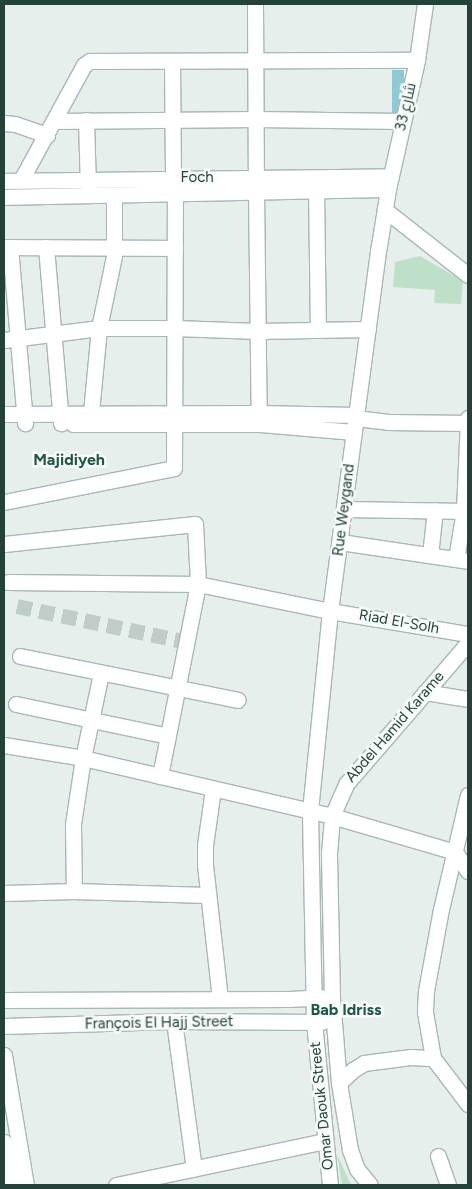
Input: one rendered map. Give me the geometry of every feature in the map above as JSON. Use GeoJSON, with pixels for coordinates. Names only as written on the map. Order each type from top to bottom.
{"type":"FeatureCollection","features":[{"type":"Feature","properties":{"kind":"street"},"geometry":{"type":"LineString","coordinates":[[255,4],[259,418]]}},
{"type":"Feature","properties":{"kind":"street","name":"شارع 33"},"geometry":{"type":"LineString","coordinates":[[385,210],[417,60],[425,4]]}},
{"type":"Feature","properties":{"kind":"street"},"geometry":{"type":"LineString","coordinates":[[21,180],[84,66],[90,61],[417,60]]}},
{"type":"Feature","properties":{"kind":"street"},"geometry":{"type":"LineString","coordinates":[[4,502],[174,468],[175,248],[172,61]]}},
{"type":"Feature","properties":{"kind":"street"},"geometry":{"type":"LineString","coordinates":[[55,121],[256,119],[403,121]]}},
{"type":"Feature","properties":{"kind":"street"},"geometry":{"type":"LineString","coordinates":[[86,120],[88,195]]}},
{"type":"Feature","properties":{"kind":"street"},"geometry":{"type":"LineString","coordinates":[[4,123],[15,124],[47,135]]}},
{"type":"Feature","properties":{"kind":"street","name":"Foch"},"geometry":{"type":"LineString","coordinates":[[4,180],[173,178],[316,190],[390,182]]}},
{"type":"Feature","properties":{"kind":"street","name":"Foch"},"geometry":{"type":"LineString","coordinates":[[4,197],[174,193],[256,185],[390,182]]}},
{"type":"Feature","properties":{"kind":"street"},"geometry":{"type":"LineString","coordinates":[[316,190],[318,330]]}},
{"type":"Feature","properties":{"kind":"street"},"geometry":{"type":"LineString","coordinates":[[91,419],[99,328],[114,248],[114,195]]}},
{"type":"Feature","properties":{"kind":"street"},"geometry":{"type":"LineString","coordinates":[[385,210],[468,275]]}},
{"type":"Feature","properties":{"kind":"street","name":"Rue Weygand"},"geometry":{"type":"LineString","coordinates":[[310,811],[330,611],[385,210]]}},
{"type":"Feature","properties":{"kind":"street"},"geometry":{"type":"LineString","coordinates":[[24,419],[11,339],[7,247],[175,248]]}},
{"type":"Feature","properties":{"kind":"street"},"geometry":{"type":"LineString","coordinates":[[46,247],[60,419]]}},
{"type":"Feature","properties":{"kind":"street"},"geometry":{"type":"LineString","coordinates":[[11,339],[99,328],[258,331],[368,329]]}},
{"type":"Feature","properties":{"kind":"street"},"geometry":{"type":"LineString","coordinates":[[4,414],[24,419]]}},
{"type":"Feature","properties":{"kind":"street"},"geometry":{"type":"LineString","coordinates":[[4,424],[24,419],[174,418],[468,423]]}},
{"type":"Feature","properties":{"kind":"street"},"geometry":{"type":"LineString","coordinates":[[340,542],[462,560],[466,510],[468,418]]}},
{"type":"Feature","properties":{"kind":"street"},"geometry":{"type":"LineString","coordinates":[[344,509],[466,510]]}},
{"type":"Feature","properties":{"kind":"street"},"geometry":{"type":"LineString","coordinates":[[430,555],[435,510]]}},
{"type":"Feature","properties":{"kind":"street"},"geometry":{"type":"LineString","coordinates":[[4,544],[195,524],[198,584],[160,776]]}},
{"type":"Feature","properties":{"kind":"street","name":"Riad El-Solh"},"geometry":{"type":"LineString","coordinates":[[8,582],[198,584],[330,611],[468,634]]}},
{"type":"Feature","properties":{"kind":"street","name":"Abdel Hamid Karame"},"geometry":{"type":"LineString","coordinates":[[370,1185],[357,1169],[350,1150],[340,1083],[332,998],[329,853],[332,816],[347,783],[468,643]]}},
{"type":"Feature","properties":{"kind":"street"},"geometry":{"type":"LineString","coordinates":[[20,656],[238,700]]}},
{"type":"Feature","properties":{"kind":"street"},"geometry":{"type":"LineString","coordinates":[[74,891],[72,837],[83,758],[101,673]]}},
{"type":"Feature","properties":{"kind":"street"},"geometry":{"type":"LineString","coordinates":[[425,692],[468,699]]}},
{"type":"Feature","properties":{"kind":"street"},"geometry":{"type":"LineString","coordinates":[[16,704],[168,736]]}},
{"type":"Feature","properties":{"kind":"street"},"geometry":{"type":"LineString","coordinates":[[4,745],[83,758],[332,816],[455,852],[468,871]]}},
{"type":"Feature","properties":{"kind":"street"},"geometry":{"type":"LineString","coordinates":[[213,789],[205,845],[207,895],[220,998]]}},
{"type":"Feature","properties":{"kind":"street"},"geometry":{"type":"LineString","coordinates":[[468,794],[441,909],[426,991],[425,1012],[433,1058],[468,1102]]}},
{"type":"Feature","properties":{"kind":"street","name":"Omar Daouk Street"},"geometry":{"type":"LineString","coordinates":[[310,811],[314,1021],[330,1185]]}},
{"type":"Feature","properties":{"kind":"street"},"geometry":{"type":"LineString","coordinates":[[4,893],[74,891],[207,895]]}},
{"type":"Feature","properties":{"kind":"street","name":"François El Hajj Street"},"geometry":{"type":"LineString","coordinates":[[4,1000],[289,999],[313,996],[332,998]]}},
{"type":"Feature","properties":{"kind":"street"},"geometry":{"type":"LineString","coordinates":[[174,1021],[194,1169]]}},
{"type":"Feature","properties":{"kind":"street","name":"François El Hajj Street"},"geometry":{"type":"LineString","coordinates":[[4,1026],[174,1021],[314,1021],[334,1023]]}},
{"type":"Feature","properties":{"kind":"street"},"geometry":{"type":"LineString","coordinates":[[4,1054],[26,1185]]}},
{"type":"Feature","properties":{"kind":"street"},"geometry":{"type":"LineString","coordinates":[[340,1083],[353,1070],[364,1064],[412,1057],[433,1058]]}},
{"type":"Feature","properties":{"kind":"street"},"geometry":{"type":"LineString","coordinates":[[116,1185],[325,1141]]}},
{"type":"Feature","properties":{"kind":"street"},"geometry":{"type":"LineString","coordinates":[[4,1142],[12,1185]]}},
{"type":"Feature","properties":{"kind":"street"},"geometry":{"type":"LineString","coordinates":[[438,1156],[448,1185]]}},
{"type":"Feature","properties":{"kind":"green space"},"geometry":{"type":"Polygon","coordinates":[[[420,256],[463,281],[461,304],[434,303],[435,290],[393,287],[395,262],[420,256]]]}},
{"type":"Feature","properties":{"kind":"green space"},"geometry":{"type":"Polygon","coordinates":[[[337,1154],[350,1183],[352,1185],[342,1185],[337,1154]]]}},
{"type":"Feature","properties":{"kind":"water"},"geometry":{"type":"Polygon","coordinates":[[[392,70],[404,70],[404,118],[392,118],[392,70]]]}},
{"type":"Feature","properties":{"kind":"tunnel"},"geometry":{"type":"LineString","coordinates":[[17,606],[188,642]]}},
{"type":"Feature","properties":{"kind":"district","name":"Majidiyeh"},"geometry":{"type":"Point","coordinates":[69,460]}},
{"type":"Feature","properties":{"kind":"district","name":"Bab Idriss"},"geometry":{"type":"Point","coordinates":[346,1010]}}]}
